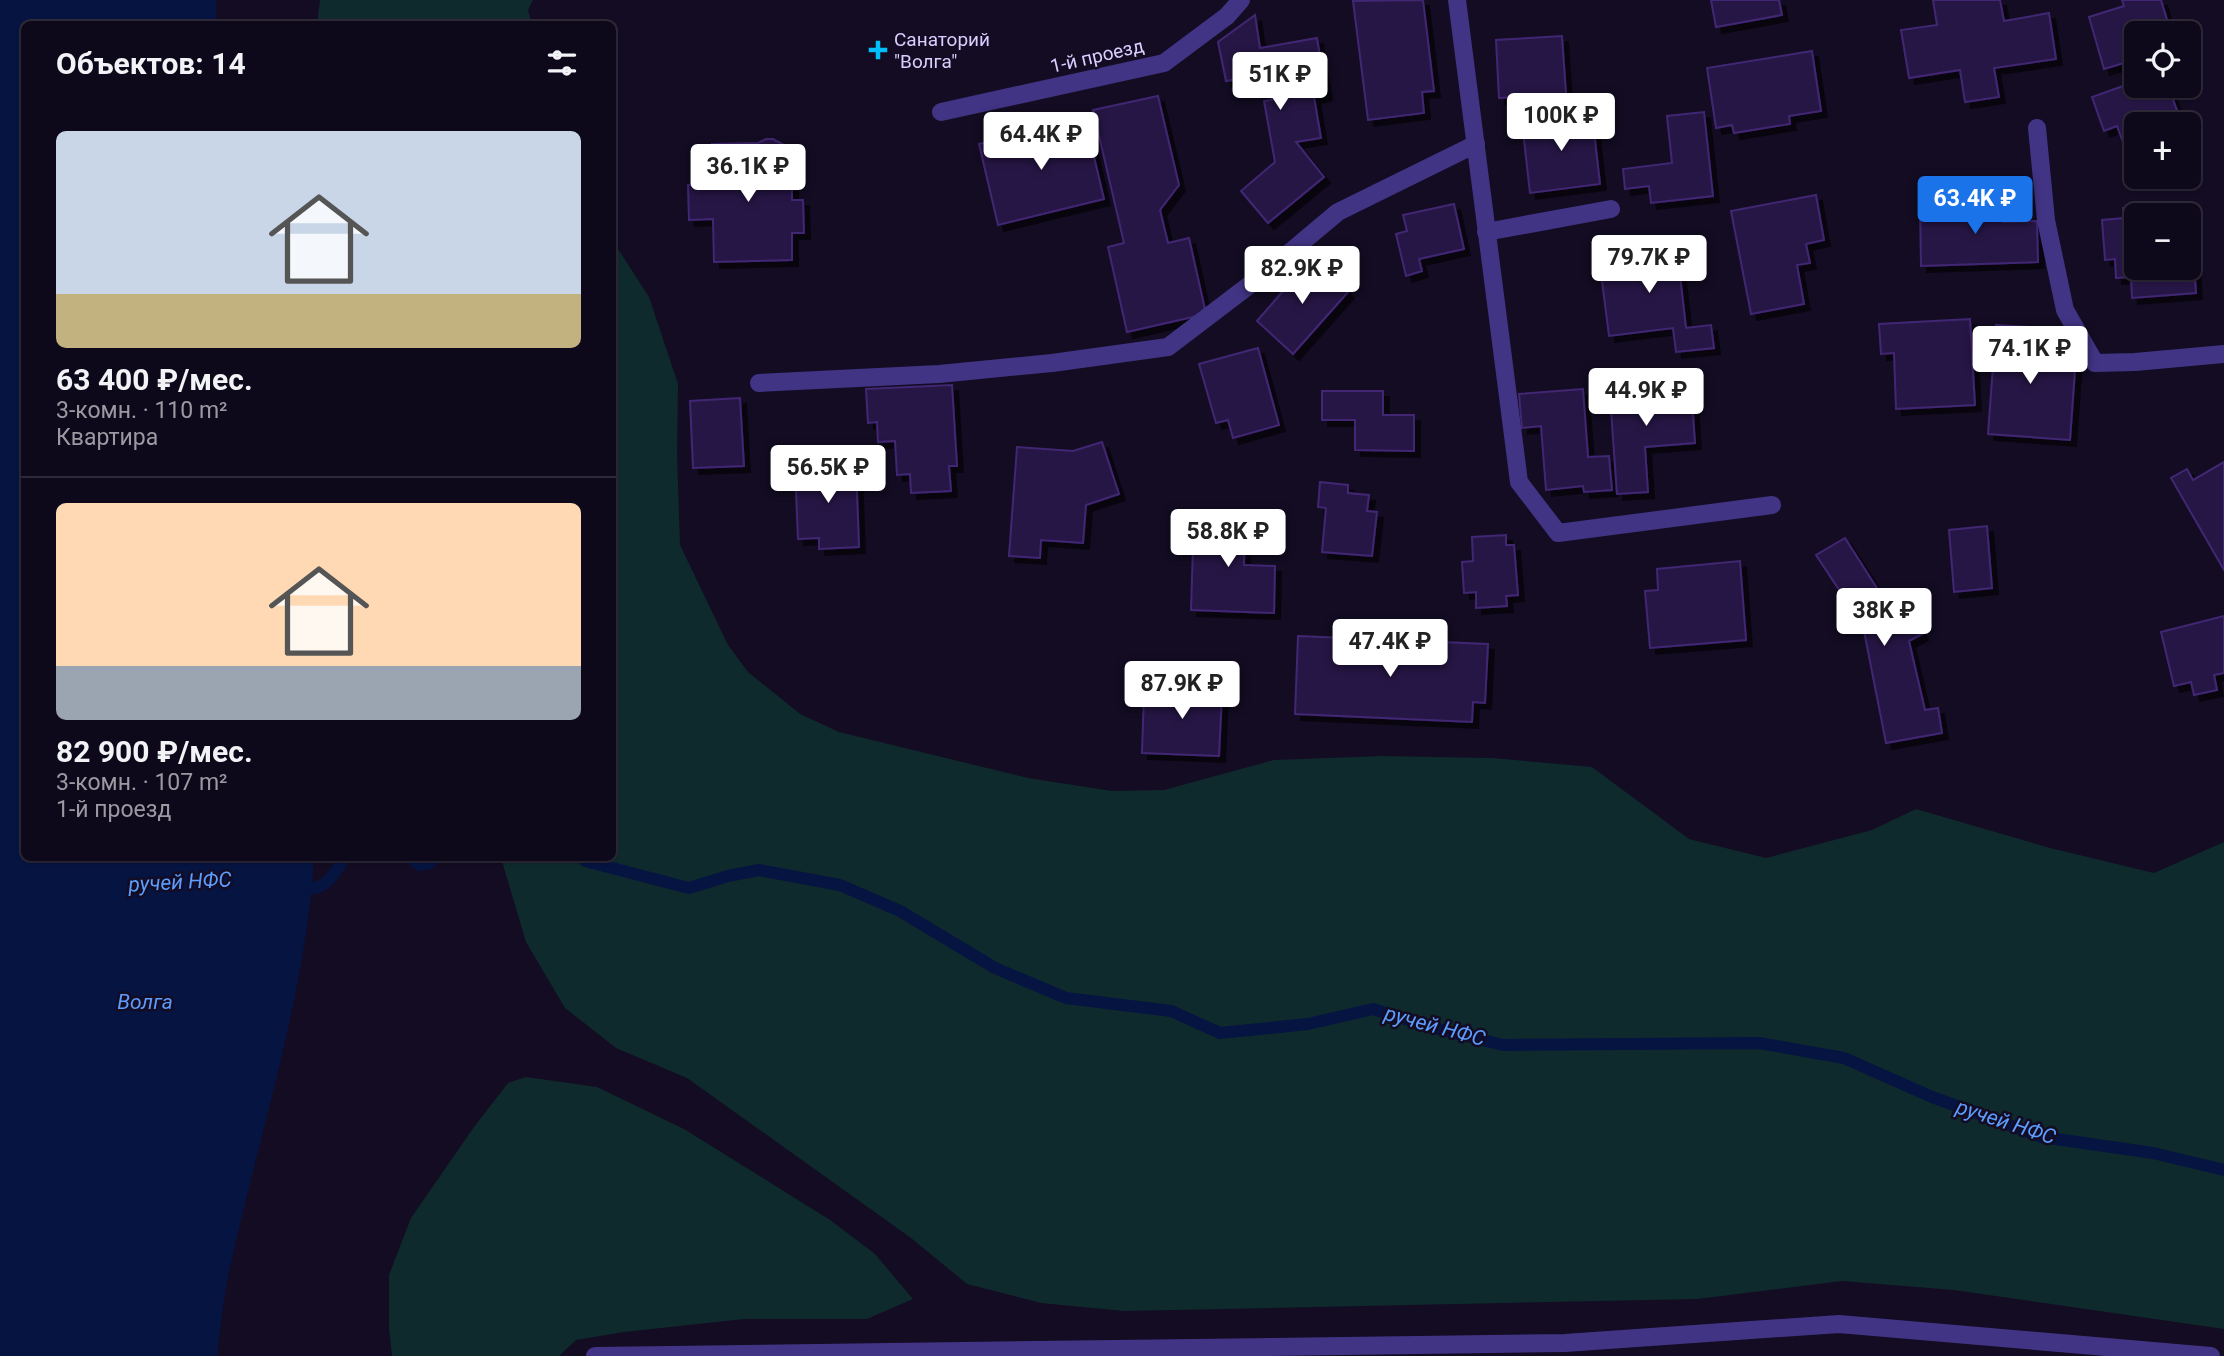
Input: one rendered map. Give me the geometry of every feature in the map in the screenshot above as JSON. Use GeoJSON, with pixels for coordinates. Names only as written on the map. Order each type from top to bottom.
{"type":"FeatureCollection","features":[{"type":"Feature","properties":{"kind":"street","name":"1-й проезд"},"geometry":{"type":"LineString","coordinates":[[941,112],[1164,62],[1227,16],[1241,0]]}},
{"type":"Feature","properties":{"kind":"street"},"geometry":{"type":"LineString","coordinates":[[1457,0],[1519,482],[1558,533],[1772,505]]}},
{"type":"Feature","properties":{"kind":"street"},"geometry":{"type":"LineString","coordinates":[[2037,128],[2046,220],[2065,310],[2095,363],[2224,354]]}},
{"type":"Feature","properties":{"kind":"street"},"geometry":{"type":"LineString","coordinates":[[759,383],[939,374],[1052,363],[1168,347],[1264,274],[1338,212],[1476,144]]}},
{"type":"Feature","properties":{"kind":"street"},"geometry":{"type":"LineString","coordinates":[[1486,232],[1611,209]]}},
{"type":"Feature","properties":{"kind":"street"},"geometry":{"type":"LineString","coordinates":[[595,1356],[1565,1343],[1839,1324],[2211,1356]]}},
{"type":"Feature","properties":{"kind":"green space"},"geometry":{"type":"Polygon","coordinates":[[[320,0],[533,0],[528,10],[531,21],[317,21],[320,0]]]}},
{"type":"Feature","properties":{"kind":"green space"},"geometry":{"type":"Polygon","coordinates":[[[616,246],[649,297],[678,384],[680,545],[728,645],[748,672],[800,714],[839,732],[1028,778],[1112,791],[1164,790],[1274,760],[1382,756],[1492,758],[1592,767],[1689,839],[1766,858],[1872,830],[1916,809],[2050,848],[2154,873],[2224,842],[2224,1329],[1954,1290],[1842,1281],[1697,1299],[1124,1311],[1041,1303],[967,1284],[911,1238],[687,1078],[616,1048],[565,1008],[526,942],[502,861],[616,861],[616,246]]]}},
{"type":"Feature","properties":{"kind":"green space"},"geometry":{"type":"Polygon","coordinates":[[[526,1077],[597,1087],[684,1129],[830,1220],[875,1254],[913,1299],[867,1319],[744,1319],[624,1332],[576,1340],[559,1356],[392,1356],[389,1275],[411,1218],[508,1083],[526,1077]]]}},
{"type":"Feature","properties":{"kind":"water","name":"Волга"},"geometry":{"type":"Polygon","coordinates":[[[0,0],[216,0],[216,21],[21,21],[21,861],[314,861],[301,967],[226,1287],[217,1356],[0,1356],[0,0]]]}},
{"type":"Feature","properties":{"kind":"building"},"geometry":{"type":"Polygon","coordinates":[[[1423,0],[1434,91],[1422,92],[1424,113],[1368,120],[1353,1],[1423,0]]]}},
{"type":"Feature","properties":{"kind":"building"},"geometry":{"type":"Polygon","coordinates":[[[1711,0],[1779,0],[1782,15],[1716,27],[1711,0]]]}},
{"type":"Feature","properties":{"kind":"building"},"geometry":{"type":"Polygon","coordinates":[[[1933,0],[2000,0],[2004,21],[2049,13],[2056,59],[1994,68],[1999,97],[1965,102],[1960,70],[1909,78],[1901,30],[1937,25],[1933,0]]]}},
{"type":"Feature","properties":{"kind":"building"},"geometry":{"type":"Polygon","coordinates":[[[2122,0],[2161,0],[2167,21],[2124,21],[2124,63],[2104,69],[2089,17],[2124,6],[2122,0]]]}},
{"type":"Feature","properties":{"kind":"building"},"geometry":{"type":"Polygon","coordinates":[[[1255,15],[1260,48],[1317,38],[1326,94],[1314,97],[1321,138],[1296,142],[1324,177],[1268,223],[1241,191],[1275,162],[1264,101],[1272,100],[1268,74],[1226,81],[1218,42],[1255,15]]]}},
{"type":"Feature","properties":{"kind":"building"},"geometry":{"type":"Polygon","coordinates":[[[1562,36],[1566,94],[1499,98],[1496,40],[1562,36]]]}},
{"type":"Feature","properties":{"kind":"building"},"geometry":{"type":"Polygon","coordinates":[[[1812,51],[1821,111],[1789,116],[1790,124],[1734,133],[1732,125],[1716,128],[1707,68],[1812,51]]]}},
{"type":"Feature","properties":{"kind":"building"},"geometry":{"type":"Polygon","coordinates":[[[2124,86],[2124,98],[2172,98],[2178,112],[2124,112],[2124,145],[2117,126],[2104,131],[2092,97],[2124,86]]]}},
{"type":"Feature","properties":{"kind":"building"},"geometry":{"type":"Polygon","coordinates":[[[1158,96],[1179,185],[1160,210],[1168,243],[1189,238],[1206,314],[1127,332],[1108,247],[1124,243],[1093,110],[1158,96]]]}},
{"type":"Feature","properties":{"kind":"building"},"geometry":{"type":"Polygon","coordinates":[[[1704,112],[1713,196],[1651,203],[1649,186],[1625,189],[1623,169],[1672,163],[1667,116],[1704,112]]]}},
{"type":"Feature","properties":{"kind":"building"},"geometry":{"type":"Polygon","coordinates":[[[1592,114],[1600,184],[1530,193],[1522,122],[1592,114]]]}},
{"type":"Feature","properties":{"kind":"building"},"geometry":{"type":"Polygon","coordinates":[[[1085,119],[1104,199],[998,225],[979,144],[1085,119]]]}},
{"type":"Feature","properties":{"kind":"building"},"geometry":{"type":"Polygon","coordinates":[[[773,139],[784,145],[787,160],[772,169],[773,186],[792,186],[792,200],[803,200],[804,233],[792,233],[792,260],[714,262],[713,219],[689,220],[688,185],[712,184],[712,144],[758,143],[773,139]]]}},
{"type":"Feature","properties":{"kind":"building"},"geometry":{"type":"Polygon","coordinates":[[[1816,195],[1824,240],[1806,244],[1810,263],[1797,265],[1804,304],[1751,314],[1731,211],[1816,195]]]}},
{"type":"Feature","properties":{"kind":"building"},"geometry":{"type":"Polygon","coordinates":[[[2004,203],[2004,222],[2037,221],[2038,262],[1921,266],[1920,205],[2004,203]]]}},
{"type":"Feature","properties":{"kind":"building"},"geometry":{"type":"Polygon","coordinates":[[[1454,204],[1464,249],[1419,259],[1422,271],[1406,276],[1396,234],[1407,231],[1403,215],[1454,204]]]}},
{"type":"Feature","properties":{"kind":"building"},"geometry":{"type":"Polygon","coordinates":[[[2124,218],[2124,277],[2116,278],[2115,259],[2105,260],[2102,220],[2124,218]]]}},
{"type":"Feature","properties":{"kind":"building"},"geometry":{"type":"Polygon","coordinates":[[[1659,241],[1660,251],[1677,249],[1686,328],[1711,325],[1714,348],[1676,352],[1673,328],[1609,336],[1600,265],[1614,263],[1612,246],[1659,241]]]}},
{"type":"Feature","properties":{"kind":"building"},"geometry":{"type":"Polygon","coordinates":[[[1311,259],[1348,292],[1293,354],[1257,321],[1311,259]]]}},
{"type":"Feature","properties":{"kind":"building"},"geometry":{"type":"Polygon","coordinates":[[[2131,280],[2195,280],[2196,293],[2132,298],[2131,280]]]}},
{"type":"Feature","properties":{"kind":"building"},"geometry":{"type":"Polygon","coordinates":[[[1970,319],[1975,405],[1896,409],[1894,353],[1881,354],[1879,324],[1970,319]]]}},
{"type":"Feature","properties":{"kind":"building"},"geometry":{"type":"Polygon","coordinates":[[[1996,325],[2047,328],[2045,354],[2076,356],[2070,440],[1988,434],[1996,325]]]}},
{"type":"Feature","properties":{"kind":"building"},"geometry":{"type":"Polygon","coordinates":[[[1258,348],[1279,425],[1233,438],[1228,420],[1216,423],[1199,364],[1258,348]]]}},
{"type":"Feature","properties":{"kind":"building"},"geometry":{"type":"Polygon","coordinates":[[[1640,380],[1641,390],[1691,386],[1695,443],[1645,447],[1648,492],[1617,494],[1609,382],[1640,380]]]}},
{"type":"Feature","properties":{"kind":"building"},"geometry":{"type":"Polygon","coordinates":[[[952,385],[957,466],[949,466],[951,491],[911,493],[910,474],[897,475],[895,441],[878,442],[877,422],[868,423],[866,389],[952,385]]]}},
{"type":"Feature","properties":{"kind":"building"},"geometry":{"type":"Polygon","coordinates":[[[1583,389],[1588,457],[1609,456],[1612,490],[1584,492],[1583,486],[1546,490],[1541,426],[1522,428],[1519,394],[1583,389]]]}},
{"type":"Feature","properties":{"kind":"building"},"geometry":{"type":"Polygon","coordinates":[[[1322,391],[1383,391],[1383,415],[1414,415],[1414,451],[1355,450],[1355,420],[1322,420],[1322,391]]]}},
{"type":"Feature","properties":{"kind":"building"},"geometry":{"type":"Polygon","coordinates":[[[740,398],[744,466],[693,468],[690,401],[740,398]]]}},
{"type":"Feature","properties":{"kind":"building"},"geometry":{"type":"Polygon","coordinates":[[[1102,442],[1119,494],[1086,505],[1083,543],[1041,540],[1040,558],[1009,556],[1017,447],[1073,451],[1102,442]]]}},
{"type":"Feature","properties":{"kind":"building"},"geometry":{"type":"Polygon","coordinates":[[[2224,462],[2224,570],[2171,478],[2187,469],[2193,480],[2224,462]]]}},
{"type":"Feature","properties":{"kind":"building"},"geometry":{"type":"Polygon","coordinates":[[[856,465],[859,547],[819,549],[819,538],[798,539],[795,467],[856,465]]]}},
{"type":"Feature","properties":{"kind":"building"},"geometry":{"type":"Polygon","coordinates":[[[1320,482],[1348,485],[1348,493],[1369,495],[1367,511],[1377,512],[1372,556],[1322,552],[1326,508],[1318,507],[1320,482]]]}},
{"type":"Feature","properties":{"kind":"building"},"geometry":{"type":"Polygon","coordinates":[[[1194,515],[1245,517],[1244,565],[1275,566],[1274,613],[1191,610],[1194,515]]]}},
{"type":"Feature","properties":{"kind":"building"},"geometry":{"type":"Polygon","coordinates":[[[1987,526],[1992,588],[1954,592],[1949,530],[1987,526]]]}},
{"type":"Feature","properties":{"kind":"building"},"geometry":{"type":"Polygon","coordinates":[[[1506,535],[1506,545],[1514,545],[1518,595],[1506,596],[1507,606],[1476,608],[1476,592],[1464,593],[1462,562],[1473,561],[1472,537],[1506,535]]]}},
{"type":"Feature","properties":{"kind":"building"},"geometry":{"type":"Polygon","coordinates":[[[1845,538],[1894,615],[1909,607],[1922,634],[1909,641],[1925,710],[1938,708],[1942,733],[1886,743],[1863,626],[1816,555],[1845,538]]]}},
{"type":"Feature","properties":{"kind":"building"},"geometry":{"type":"Polygon","coordinates":[[[1740,561],[1746,640],[1650,648],[1645,591],[1658,590],[1657,569],[1740,561]]]}},
{"type":"Feature","properties":{"kind":"building"},"geometry":{"type":"Polygon","coordinates":[[[2224,616],[2224,673],[2214,675],[2217,690],[2194,695],[2191,682],[2174,686],[2161,632],[2224,616]]]}},
{"type":"Feature","properties":{"kind":"building"},"geometry":{"type":"Polygon","coordinates":[[[1298,636],[1488,644],[1485,703],[1473,702],[1472,722],[1295,714],[1298,636]]]}},
{"type":"Feature","properties":{"kind":"building"},"geometry":{"type":"Polygon","coordinates":[[[1161,681],[1194,683],[1194,692],[1222,693],[1219,756],[1142,753],[1144,694],[1160,695],[1161,681]]]}},
{"type":"Feature","properties":{"kind":"waterway","name":"ручей НФС"},"geometry":{"type":"LineString","coordinates":[[297,888],[321,886],[331,878],[342,861]]}},
{"type":"Feature","properties":{"kind":"waterway","name":"ручей НФС"},"geometry":{"type":"LineString","coordinates":[[415,861],[420,865],[431,861]]}},
{"type":"Feature","properties":{"kind":"waterway","name":"ручей НФС"},"geometry":{"type":"LineString","coordinates":[[585,861],[689,888],[759,870],[840,885],[900,911],[995,968],[1066,998],[1171,1011],[1220,1033],[1308,1024],[1373,1009],[1503,1045],[1759,1043],[1844,1058],[1932,1097],[2042,1137],[2153,1153],[2224,1170]]}},
{"type":"Feature","properties":{"kind":"place","name":"Санаторий \"Волга\""},"geometry":{"type":"Point","coordinates":[878,50]}}]}
